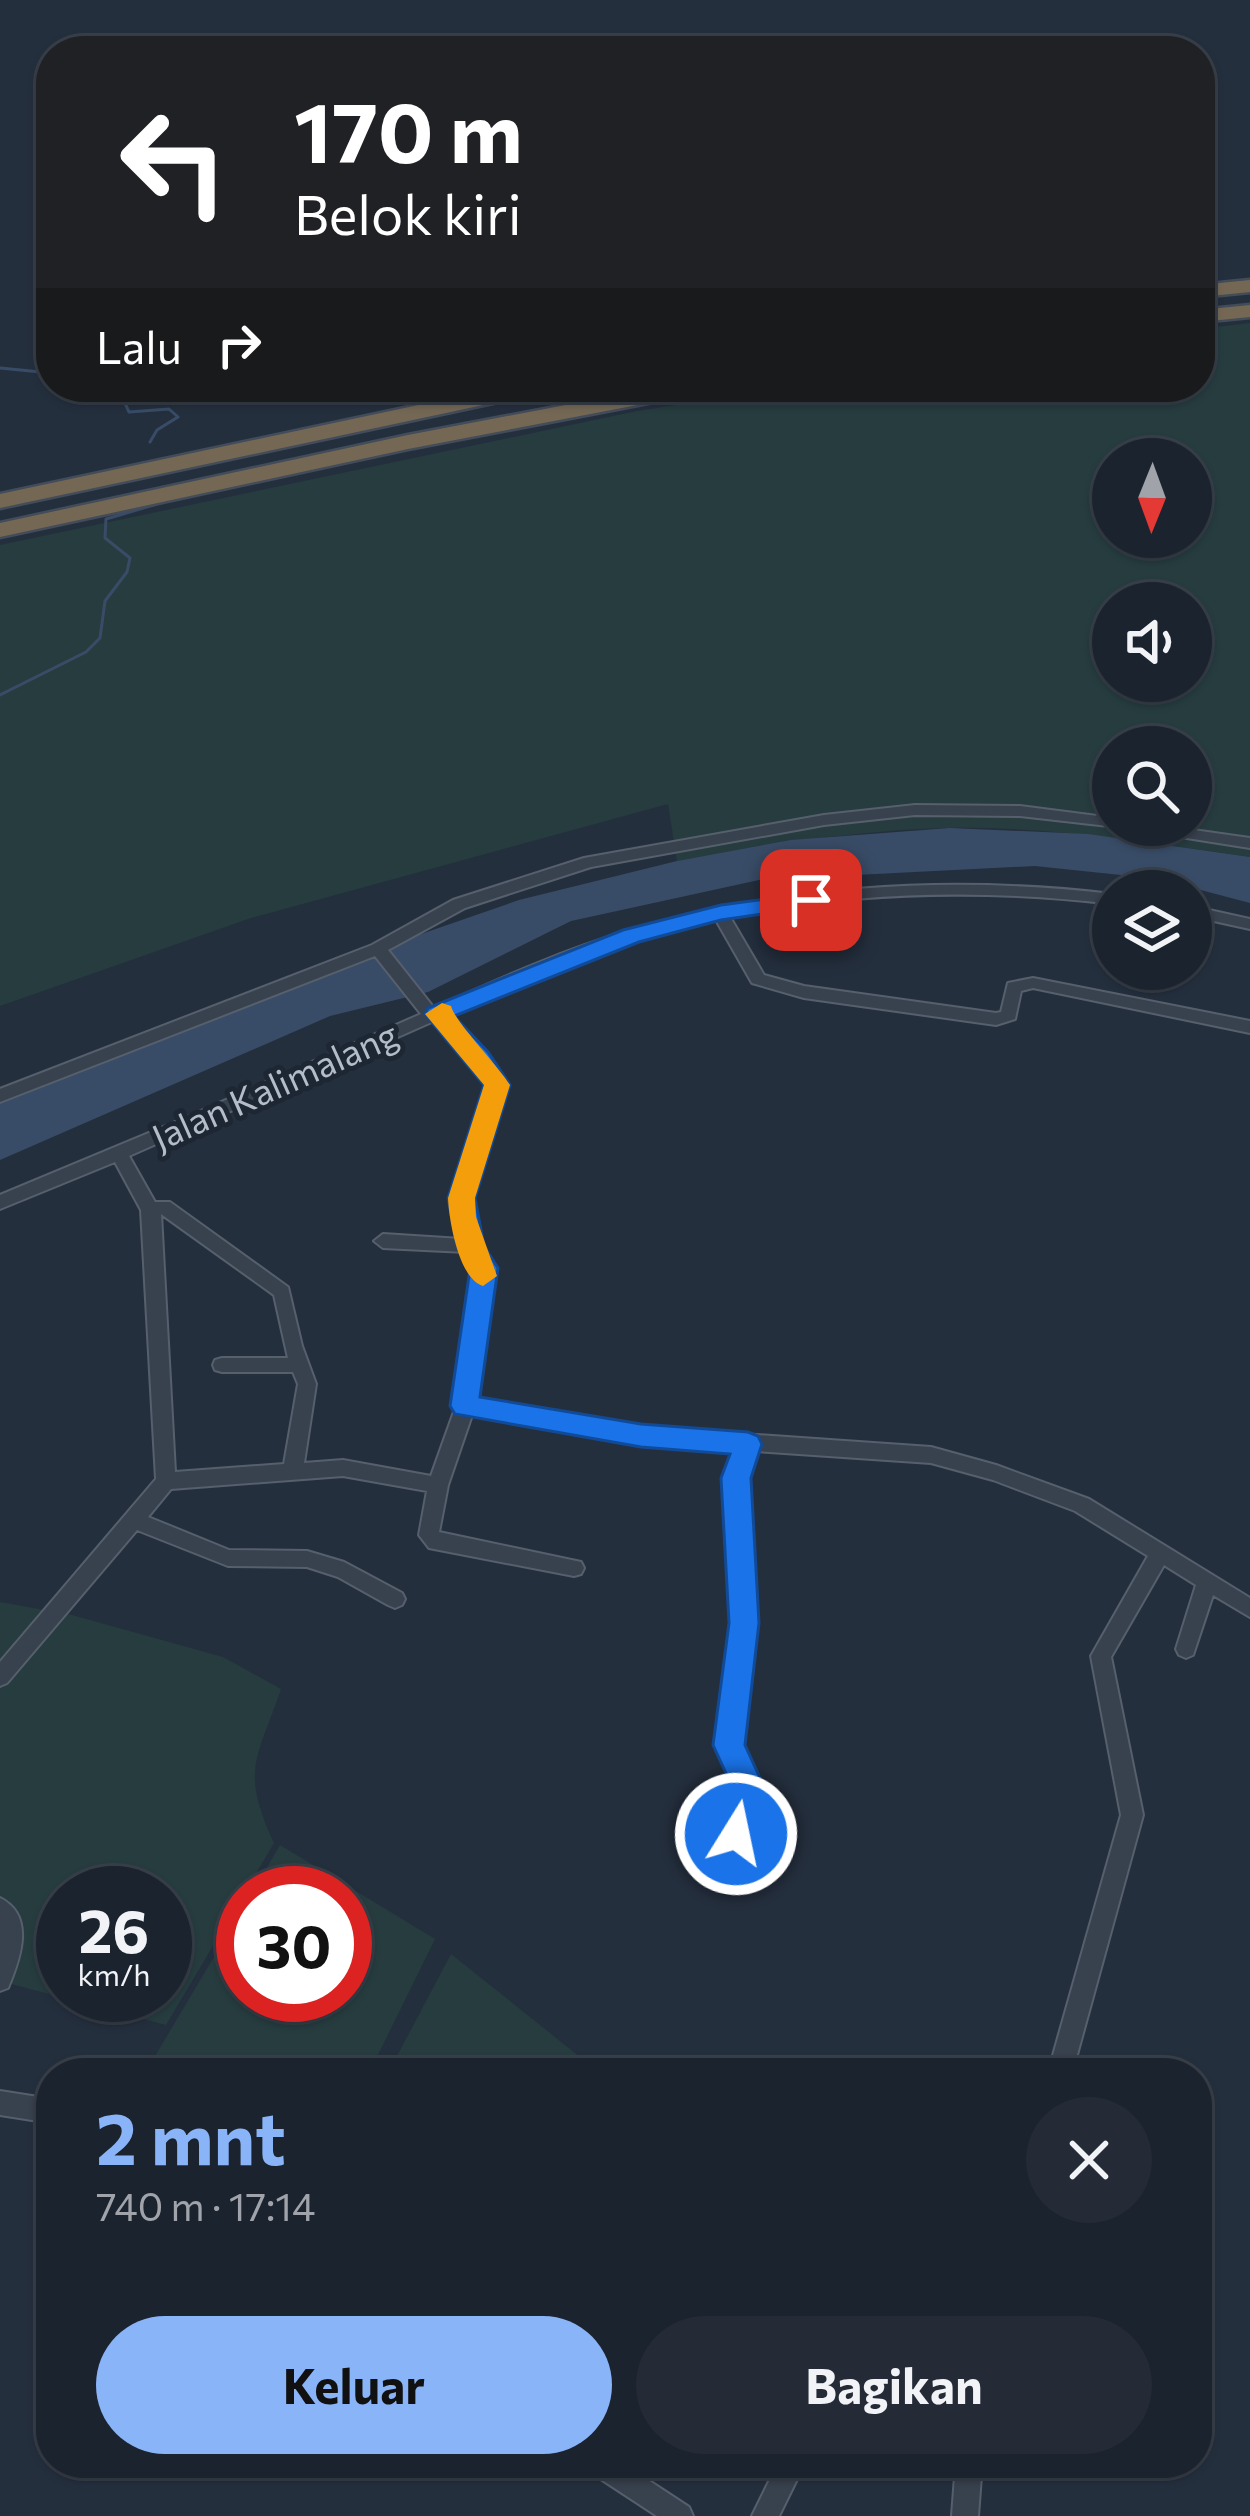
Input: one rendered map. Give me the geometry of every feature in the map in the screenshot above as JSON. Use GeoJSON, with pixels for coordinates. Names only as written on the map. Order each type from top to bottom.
{"type":"FeatureCollection","features":[{"type":"Feature","properties":{"kind":"highway"},"geometry":{"type":"LineString","coordinates":[[1215,286],[1250,282]]}},
{"type":"Feature","properties":{"kind":"highway"},"geometry":{"type":"LineString","coordinates":[[1215,300],[1250,297]]}},
{"type":"Feature","properties":{"kind":"highway"},"geometry":{"type":"LineString","coordinates":[[1215,314],[1250,311]]}},
{"type":"Feature","properties":{"kind":"highway"},"geometry":{"type":"LineString","coordinates":[[0,490],[421,402]]}},
{"type":"Feature","properties":{"kind":"highway"},"geometry":{"type":"LineString","coordinates":[[0,501],[465,402]]}},
{"type":"Feature","properties":{"kind":"highway"},"geometry":{"type":"LineString","coordinates":[[0,514],[534,402]]}},
{"type":"Feature","properties":{"kind":"highway"},"geometry":{"type":"LineString","coordinates":[[0,530],[617,402]]}},
{"type":"Feature","properties":{"kind":"street"},"geometry":{"type":"LineString","coordinates":[[0,1096],[381,952],[459,904],[574,866],[824,820],[965,808],[1092,821]]}},
{"type":"Feature","properties":{"kind":"street"},"geometry":{"type":"LineString","coordinates":[[1212,838],[1250,844]]}},
{"type":"Feature","properties":{"kind":"street","name":"Jalan Kalimalang"},"geometry":{"type":"LineString","coordinates":[[0,1202],[120,1155],[432,1012],[631,936],[721,913],[944,886],[1092,896]]}},
{"type":"Feature","properties":{"kind":"street"},"geometry":{"type":"LineString","coordinates":[[721,913],[758,979],[804,992],[996,1018],[1009,1015],[1014,987],[1033,983],[1250,1027]]}},
{"type":"Feature","properties":{"kind":"street"},"geometry":{"type":"LineString","coordinates":[[1212,916],[1250,924]]}},
{"type":"Feature","properties":{"kind":"street"},"geometry":{"type":"LineString","coordinates":[[381,952],[479,1058],[497,1085],[461,1198],[471,1246],[484,1268],[465,1406],[438,1485],[430,1535],[436,1542],[574,1568]]}},
{"type":"Feature","properties":{"kind":"street"},"geometry":{"type":"LineString","coordinates":[[120,1155],[150,1210],[166,1481]]}},
{"type":"Feature","properties":{"kind":"street"},"geometry":{"type":"LineString","coordinates":[[150,1210],[164,1207],[282,1292],[307,1384],[293,1469]]}},
{"type":"Feature","properties":{"kind":"street"},"geometry":{"type":"LineString","coordinates":[[383,1240],[471,1246]]}},
{"type":"Feature","properties":{"kind":"street"},"geometry":{"type":"LineString","coordinates":[[222,1365],[299,1365]]}},
{"type":"Feature","properties":{"kind":"street"},"geometry":{"type":"LineString","coordinates":[[465,1406],[641,1435],[931,1455],[1070,1500],[1250,1608]]}},
{"type":"Feature","properties":{"kind":"street"},"geometry":{"type":"LineString","coordinates":[[736,1834],[750,1791],[729,1745],[744,1623],[736,1478],[748,1444]]}},
{"type":"Feature","properties":{"kind":"street"},"geometry":{"type":"LineString","coordinates":[[0,1677],[166,1481],[343,1468],[438,1485]]}},
{"type":"Feature","properties":{"kind":"street"},"geometry":{"type":"LineString","coordinates":[[132,1519],[228,1558],[307,1559],[344,1570],[395,1599]]}},
{"type":"Feature","properties":{"kind":"street"},"geometry":{"type":"LineString","coordinates":[[1064,2058],[1132,1816],[1101,1656],[1161,1552]]}},
{"type":"Feature","properties":{"kind":"street"},"geometry":{"type":"LineString","coordinates":[[1186,1649],[1206,1584]]}},
{"type":"Feature","properties":{"kind":"street"},"geometry":{"type":"LineString","coordinates":[[0,1908],[13,1928],[12,1953],[0,1980]]}},
{"type":"Feature","properties":{"kind":"street"},"geometry":{"type":"LineString","coordinates":[[0,2103],[36,2108]]}},
{"type":"Feature","properties":{"kind":"street"},"geometry":{"type":"LineString","coordinates":[[622,2478],[680,2516]]}},
{"type":"Feature","properties":{"kind":"street"},"geometry":{"type":"LineString","coordinates":[[765,2516],[784,2478]]}},
{"type":"Feature","properties":{"kind":"street"},"geometry":{"type":"LineString","coordinates":[[965,2516],[968,2478]]}},
{"type":"Feature","properties":{"kind":"green space"},"geometry":{"type":"Polygon","coordinates":[[[1250,323],[1250,857],[1173,846],[1212,846],[1212,726],[1092,726],[1092,836],[987,828],[915,829],[677,861],[668,804],[251,918],[0,1006],[0,545],[695,402],[1215,402],[1215,327],[1250,323]]]}},
{"type":"Feature","properties":{"kind":"green space"},"geometry":{"type":"Polygon","coordinates":[[[0,1602],[72,1615],[223,1657],[281,1689],[259,1749],[255,1780],[274,1843],[260,1866],[216,1866],[216,1941],[192,1981],[192,1866],[36,1866],[36,1991],[0,1981],[0,1602]]]}},
{"type":"Feature","properties":{"kind":"green space"},"geometry":{"type":"Polygon","coordinates":[[[280,1845],[315,1866],[268,1866],[280,1845]]]}},
{"type":"Feature","properties":{"kind":"green space"},"geometry":{"type":"Polygon","coordinates":[[[372,1901],[435,1939],[376,2058],[154,2058],[175,2022],[192,2022],[192,1994],[216,1953],[216,2022],[372,2022],[372,1901]]]}},
{"type":"Feature","properties":{"kind":"green space"},"geometry":{"type":"Polygon","coordinates":[[[451,1954],[581,2058],[396,2058],[451,1954]]]}},
{"type":"Feature","properties":{"kind":"water"},"geometry":{"type":"Polygon","coordinates":[[[950,828],[1088,834],[1092,835],[1092,846],[1173,846],[1250,857],[1250,903],[1212,893],[1212,870],[1092,872],[1035,866],[759,880],[571,921],[428,992],[330,1016],[0,1160],[0,1096],[378,949],[519,900],[677,861],[791,840],[950,828]]]}},
{"type":"Feature","properties":{"kind":"waterway"},"geometry":{"type":"LineString","coordinates":[[0,368],[36,372]]}},
{"type":"Feature","properties":{"kind":"waterway"},"geometry":{"type":"LineString","coordinates":[[124,402],[129,412],[169,409],[178,417],[157,430],[150,442]]}},
{"type":"Feature","properties":{"kind":"waterway"},"geometry":{"type":"LineString","coordinates":[[0,695],[86,652],[100,638],[105,601],[127,572],[130,558],[105,538],[106,519],[164,502]]}},
{"type":"Feature","properties":{"kind":"slow traffic"},"geometry":{"type":"LineString","coordinates":[[442,1012],[437,1014],[479,1058],[497,1085],[461,1198],[483,1276]]}},
{"type":"Feature","properties":{"kind":"route"},"geometry":{"type":"LineString","coordinates":[[736,1834],[750,1791],[729,1745],[744,1623],[736,1478],[748,1444],[641,1435],[465,1406],[484,1268],[471,1246],[461,1198],[497,1085],[479,1058],[437,1014],[631,936],[721,913],[811,900]]}}]}
